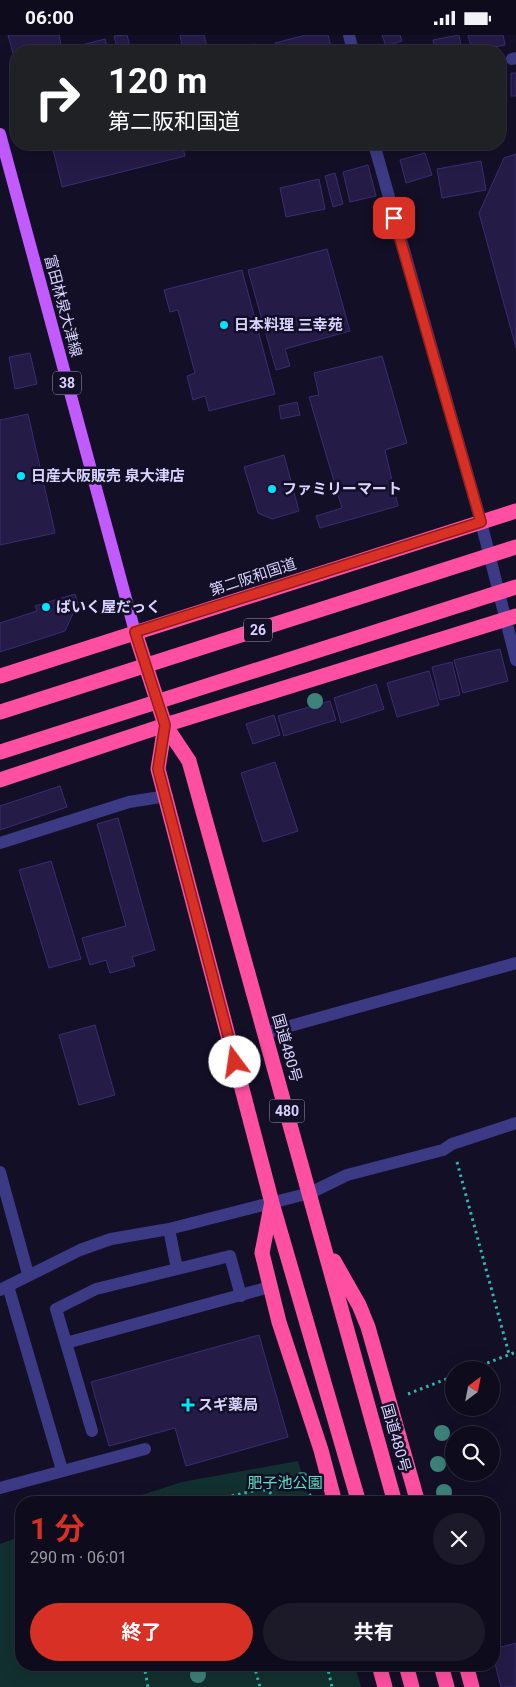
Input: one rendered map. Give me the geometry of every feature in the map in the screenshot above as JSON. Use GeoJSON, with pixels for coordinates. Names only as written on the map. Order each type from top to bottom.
{"type":"FeatureCollection","features":[{"type":"Feature","properties":{"kind":"highway","name":"第二阪和国道"},"geometry":{"type":"LineString","coordinates":[[0,677],[516,511]]}},
{"type":"Feature","properties":{"kind":"highway","name":"26"},"geometry":{"type":"LineString","coordinates":[[0,713],[516,547]]}},
{"type":"Feature","properties":{"kind":"highway","name":"26"},"geometry":{"type":"LineString","coordinates":[[0,752],[516,587]]}},
{"type":"Feature","properties":{"kind":"highway"},"geometry":{"type":"LineString","coordinates":[[0,780],[165,725],[511,618]]}},
{"type":"Feature","properties":{"kind":"highway","name":"国道480号"},"geometry":{"type":"LineString","coordinates":[[135,632],[165,725],[189,761],[393,1496]]}},
{"type":"Feature","properties":{"kind":"highway","name":"国道480号"},"geometry":{"type":"LineString","coordinates":[[165,725],[158,769],[167,796],[272,1203],[356,1496]]}},
{"type":"Feature","properties":{"kind":"highway","name":"480"},"geometry":{"type":"LineString","coordinates":[[272,1203],[262,1253],[279,1322],[321,1450],[333,1496]]}},
{"type":"Feature","properties":{"kind":"highway","name":"480"},"geometry":{"type":"LineString","coordinates":[[322,1240],[359,1305],[368,1327],[416,1496]]}},
{"type":"Feature","properties":{"kind":"highway"},"geometry":{"type":"LineString","coordinates":[[381,1671],[385,1687]]}},
{"type":"Feature","properties":{"kind":"highway"},"geometry":{"type":"LineString","coordinates":[[408,1671],[412,1687]]}},
{"type":"Feature","properties":{"kind":"highway"},"geometry":{"type":"LineString","coordinates":[[443,1671],[447,1687]]}},
{"type":"Feature","properties":{"kind":"highway"},"geometry":{"type":"LineString","coordinates":[[468,1671],[472,1687]]}},
{"type":"Feature","properties":{"kind":"main road","name":"富田林泉大津線"},"geometry":{"type":"LineString","coordinates":[[0,134],[135,632]]}},
{"type":"Feature","properties":{"kind":"street"},"geometry":{"type":"LineString","coordinates":[[376,150],[481,522],[511,618],[516,660]]}},
{"type":"Feature","properties":{"kind":"street"},"geometry":{"type":"LineString","coordinates":[[0,843],[129,802],[167,796]]}},
{"type":"Feature","properties":{"kind":"street"},"geometry":{"type":"LineString","coordinates":[[265,1033],[516,963]]}},
{"type":"Feature","properties":{"kind":"street"},"geometry":{"type":"LineString","coordinates":[[62,1471],[4,1288],[80,1249],[103,1242],[169,1229],[310,1193],[347,1175],[442,1150],[452,1144],[516,1123]]}},
{"type":"Feature","properties":{"kind":"street"},"geometry":{"type":"LineString","coordinates":[[0,1172],[28,1274]]}},
{"type":"Feature","properties":{"kind":"street"},"geometry":{"type":"LineString","coordinates":[[169,1229],[177,1269]]}},
{"type":"Feature","properties":{"kind":"street"},"geometry":{"type":"LineString","coordinates":[[92,1431],[56,1309],[96,1289],[230,1256],[241,1296]]}},
{"type":"Feature","properties":{"kind":"street"},"geometry":{"type":"LineString","coordinates":[[66,1343],[270,1287]]}},
{"type":"Feature","properties":{"kind":"street"},"geometry":{"type":"LineString","coordinates":[[0,1488],[145,1449]]}},
{"type":"Feature","properties":{"kind":"path"},"geometry":{"type":"LineString","coordinates":[[452,1144],[509,1354]]}},
{"type":"Feature","properties":{"kind":"path"},"geometry":{"type":"LineString","coordinates":[[492,1361],[516,1352]]}},
{"type":"Feature","properties":{"kind":"path"},"geometry":{"type":"LineString","coordinates":[[407,1395],[445,1380]]}},
{"type":"Feature","properties":{"kind":"path"},"geometry":{"type":"LineString","coordinates":[[222,1496],[262,1489],[275,1496]]}},
{"type":"Feature","properties":{"kind":"path"},"geometry":{"type":"LineString","coordinates":[[309,1496],[317,1493]]}},
{"type":"Feature","properties":{"kind":"path"},"geometry":{"type":"LineString","coordinates":[[145,1671],[148,1687]]}},
{"type":"Feature","properties":{"kind":"path"},"geometry":{"type":"LineString","coordinates":[[256,1671],[260,1687]]}},
{"type":"Feature","properties":{"kind":"path"},"geometry":{"type":"LineString","coordinates":[[328,1671],[332,1687]]}},
{"type":"Feature","properties":{"kind":"green space","name":"肥子池公園"},"geometry":{"type":"Polygon","coordinates":[[[298,1461],[308,1496],[139,1496],[182,1482],[298,1461]]]}},
{"type":"Feature","properties":{"kind":"green space"},"geometry":{"type":"Polygon","coordinates":[[[15,1538],[15,1671],[357,1671],[361,1687],[0,1687],[0,1544],[15,1538]]]}},
{"type":"Feature","properties":{"kind":"building"},"geometry":{"type":"Polygon","coordinates":[[[8,35],[59,35],[61,45],[11,45],[8,35]]]}},
{"type":"Feature","properties":{"kind":"building"},"geometry":{"type":"Polygon","coordinates":[[[127,35],[130,45],[116,45],[114,36],[127,35]]]}},
{"type":"Feature","properties":{"kind":"building"},"geometry":{"type":"Polygon","coordinates":[[[180,35],[204,35],[206,45],[182,45],[180,35]]]}},
{"type":"Feature","properties":{"kind":"building"},"geometry":{"type":"Polygon","coordinates":[[[306,35],[328,35],[330,45],[276,45],[275,43],[306,35]]]}},
{"type":"Feature","properties":{"kind":"building"},"geometry":{"type":"Polygon","coordinates":[[[382,35],[400,35],[402,41],[386,45],[382,35]]]}},
{"type":"Feature","properties":{"kind":"building"},"geometry":{"type":"Polygon","coordinates":[[[459,35],[461,45],[434,45],[433,40],[459,35]]]}},
{"type":"Feature","properties":{"kind":"building"},"geometry":{"type":"Polygon","coordinates":[[[468,35],[503,35],[505,45],[470,45],[468,35]]]}},
{"type":"Feature","properties":{"kind":"building"},"geometry":{"type":"Polygon","coordinates":[[[105,39],[106,45],[82,45],[105,39]]]}},
{"type":"Feature","properties":{"kind":"building"},"geometry":{"type":"Polygon","coordinates":[[[511,73],[516,73],[516,96],[511,96],[511,73]]]}},
{"type":"Feature","properties":{"kind":"building"},"geometry":{"type":"Polygon","coordinates":[[[53,150],[184,150],[185,156],[62,187],[53,150]]]}},
{"type":"Feature","properties":{"kind":"building"},"geometry":{"type":"Polygon","coordinates":[[[425,153],[432,175],[406,183],[400,160],[425,153]]]}},
{"type":"Feature","properties":{"kind":"building"},"geometry":{"type":"Polygon","coordinates":[[[516,154],[516,348],[479,213],[504,158],[516,154]]]}},
{"type":"Feature","properties":{"kind":"building"},"geometry":{"type":"Polygon","coordinates":[[[481,161],[486,190],[442,198],[437,169],[481,161]]]}},
{"type":"Feature","properties":{"kind":"building"},"geometry":{"type":"Polygon","coordinates":[[[368,165],[376,196],[350,202],[343,172],[368,165]]]}},
{"type":"Feature","properties":{"kind":"building"},"geometry":{"type":"Polygon","coordinates":[[[335,173],[343,204],[333,207],[325,176],[335,173]]]}},
{"type":"Feature","properties":{"kind":"building"},"geometry":{"type":"Polygon","coordinates":[[[319,179],[325,209],[286,217],[280,188],[319,179]]]}},
{"type":"Feature","properties":{"kind":"building"},"geometry":{"type":"Polygon","coordinates":[[[327,249],[350,331],[285,349],[290,366],[276,370],[248,270],[327,249]]]}},
{"type":"Feature","properties":{"kind":"building"},"geometry":{"type":"Polygon","coordinates":[[[242,270],[275,394],[209,411],[205,396],[193,400],[187,376],[195,373],[178,310],[170,312],[164,290],[242,270]]]}},
{"type":"Feature","properties":{"kind":"building"},"geometry":{"type":"Polygon","coordinates":[[[30,353],[37,384],[15,389],[9,357],[30,353]]]}},
{"type":"Feature","properties":{"kind":"building"},"geometry":{"type":"Polygon","coordinates":[[[382,356],[407,443],[385,450],[398,506],[320,528],[316,516],[342,508],[309,397],[319,395],[314,373],[382,356]]]}},
{"type":"Feature","properties":{"kind":"building"},"geometry":{"type":"Polygon","coordinates":[[[297,402],[300,415],[281,419],[279,406],[297,402]]]}},
{"type":"Feature","properties":{"kind":"building","name":"日産大阪販売 泉大津店"},"geometry":{"type":"Polygon","coordinates":[[[28,414],[55,533],[0,545],[0,420],[28,414]]]}},
{"type":"Feature","properties":{"kind":"building","name":"ファミリーマート"},"geometry":{"type":"Polygon","coordinates":[[[284,455],[299,511],[272,519],[258,513],[244,467],[284,455]]]}},
{"type":"Feature","properties":{"kind":"building"},"geometry":{"type":"Polygon","coordinates":[[[75,594],[78,603],[65,631],[0,652],[0,623],[37,611],[35,606],[75,594]]]}},
{"type":"Feature","properties":{"kind":"building"},"geometry":{"type":"Polygon","coordinates":[[[500,649],[508,681],[463,693],[454,660],[500,649]]]}},
{"type":"Feature","properties":{"kind":"building"},"geometry":{"type":"Polygon","coordinates":[[[452,662],[460,695],[440,700],[432,667],[452,662]]]}},
{"type":"Feature","properties":{"kind":"building"},"geometry":{"type":"Polygon","coordinates":[[[429,671],[439,705],[397,717],[387,683],[429,671]]]}},
{"type":"Feature","properties":{"kind":"building"},"geometry":{"type":"Polygon","coordinates":[[[376,684],[384,709],[341,723],[334,698],[376,684]]]}},
{"type":"Feature","properties":{"kind":"building"},"geometry":{"type":"Polygon","coordinates":[[[330,701],[336,720],[284,736],[278,716],[330,701]]]}},
{"type":"Feature","properties":{"kind":"building"},"geometry":{"type":"Polygon","coordinates":[[[274,715],[280,735],[253,744],[246,724],[274,715]]]}},
{"type":"Feature","properties":{"kind":"building"},"geometry":{"type":"Polygon","coordinates":[[[275,762],[298,831],[263,842],[241,773],[275,762]]]}},
{"type":"Feature","properties":{"kind":"building"},"geometry":{"type":"Polygon","coordinates":[[[60,786],[67,807],[0,830],[0,806],[60,786]]]}},
{"type":"Feature","properties":{"kind":"building"},"geometry":{"type":"Polygon","coordinates":[[[118,818],[155,950],[132,957],[135,966],[110,973],[106,960],[90,965],[82,938],[126,926],[97,824],[118,818]]]}},
{"type":"Feature","properties":{"kind":"building"},"geometry":{"type":"Polygon","coordinates":[[[51,861],[81,959],[49,968],[19,870],[51,861]]]}},
{"type":"Feature","properties":{"kind":"building"},"geometry":{"type":"Polygon","coordinates":[[[95,1025],[115,1095],[79,1105],[59,1035],[95,1025]]]}},
{"type":"Feature","properties":{"kind":"building","name":"スギ薬局"},"geometry":{"type":"Polygon","coordinates":[[[259,1335],[288,1437],[186,1466],[175,1428],[109,1446],[91,1382],[259,1335]]]}},
{"type":"Feature","properties":{"kind":"building"},"geometry":{"type":"Polygon","coordinates":[[[516,1643],[516,1687],[501,1687],[497,1671],[500,1671],[500,1647],[516,1643]]]}},
{"type":"Feature","properties":{"kind":"place","name":"日本料理 三幸苑"},"geometry":{"type":"Point","coordinates":[224,325]}},
{"type":"Feature","properties":{"kind":"place","name":"日産大阪販売 泉大津店"},"geometry":{"type":"Point","coordinates":[21,476]}},
{"type":"Feature","properties":{"kind":"place","name":"ファミリーマート"},"geometry":{"type":"Point","coordinates":[272,489]}},
{"type":"Feature","properties":{"kind":"place","name":"ばいく屋だっく"},"geometry":{"type":"Point","coordinates":[46,607]}},
{"type":"Feature","properties":{"kind":"place","name":"スギ薬局"},"geometry":{"type":"Point","coordinates":[188,1405]}},
{"type":"Feature","properties":{"kind":"route"},"geometry":{"type":"LineString","coordinates":[[235,1062],[167,796],[158,769],[165,725],[135,632],[481,522],[394,218]]}}]}
